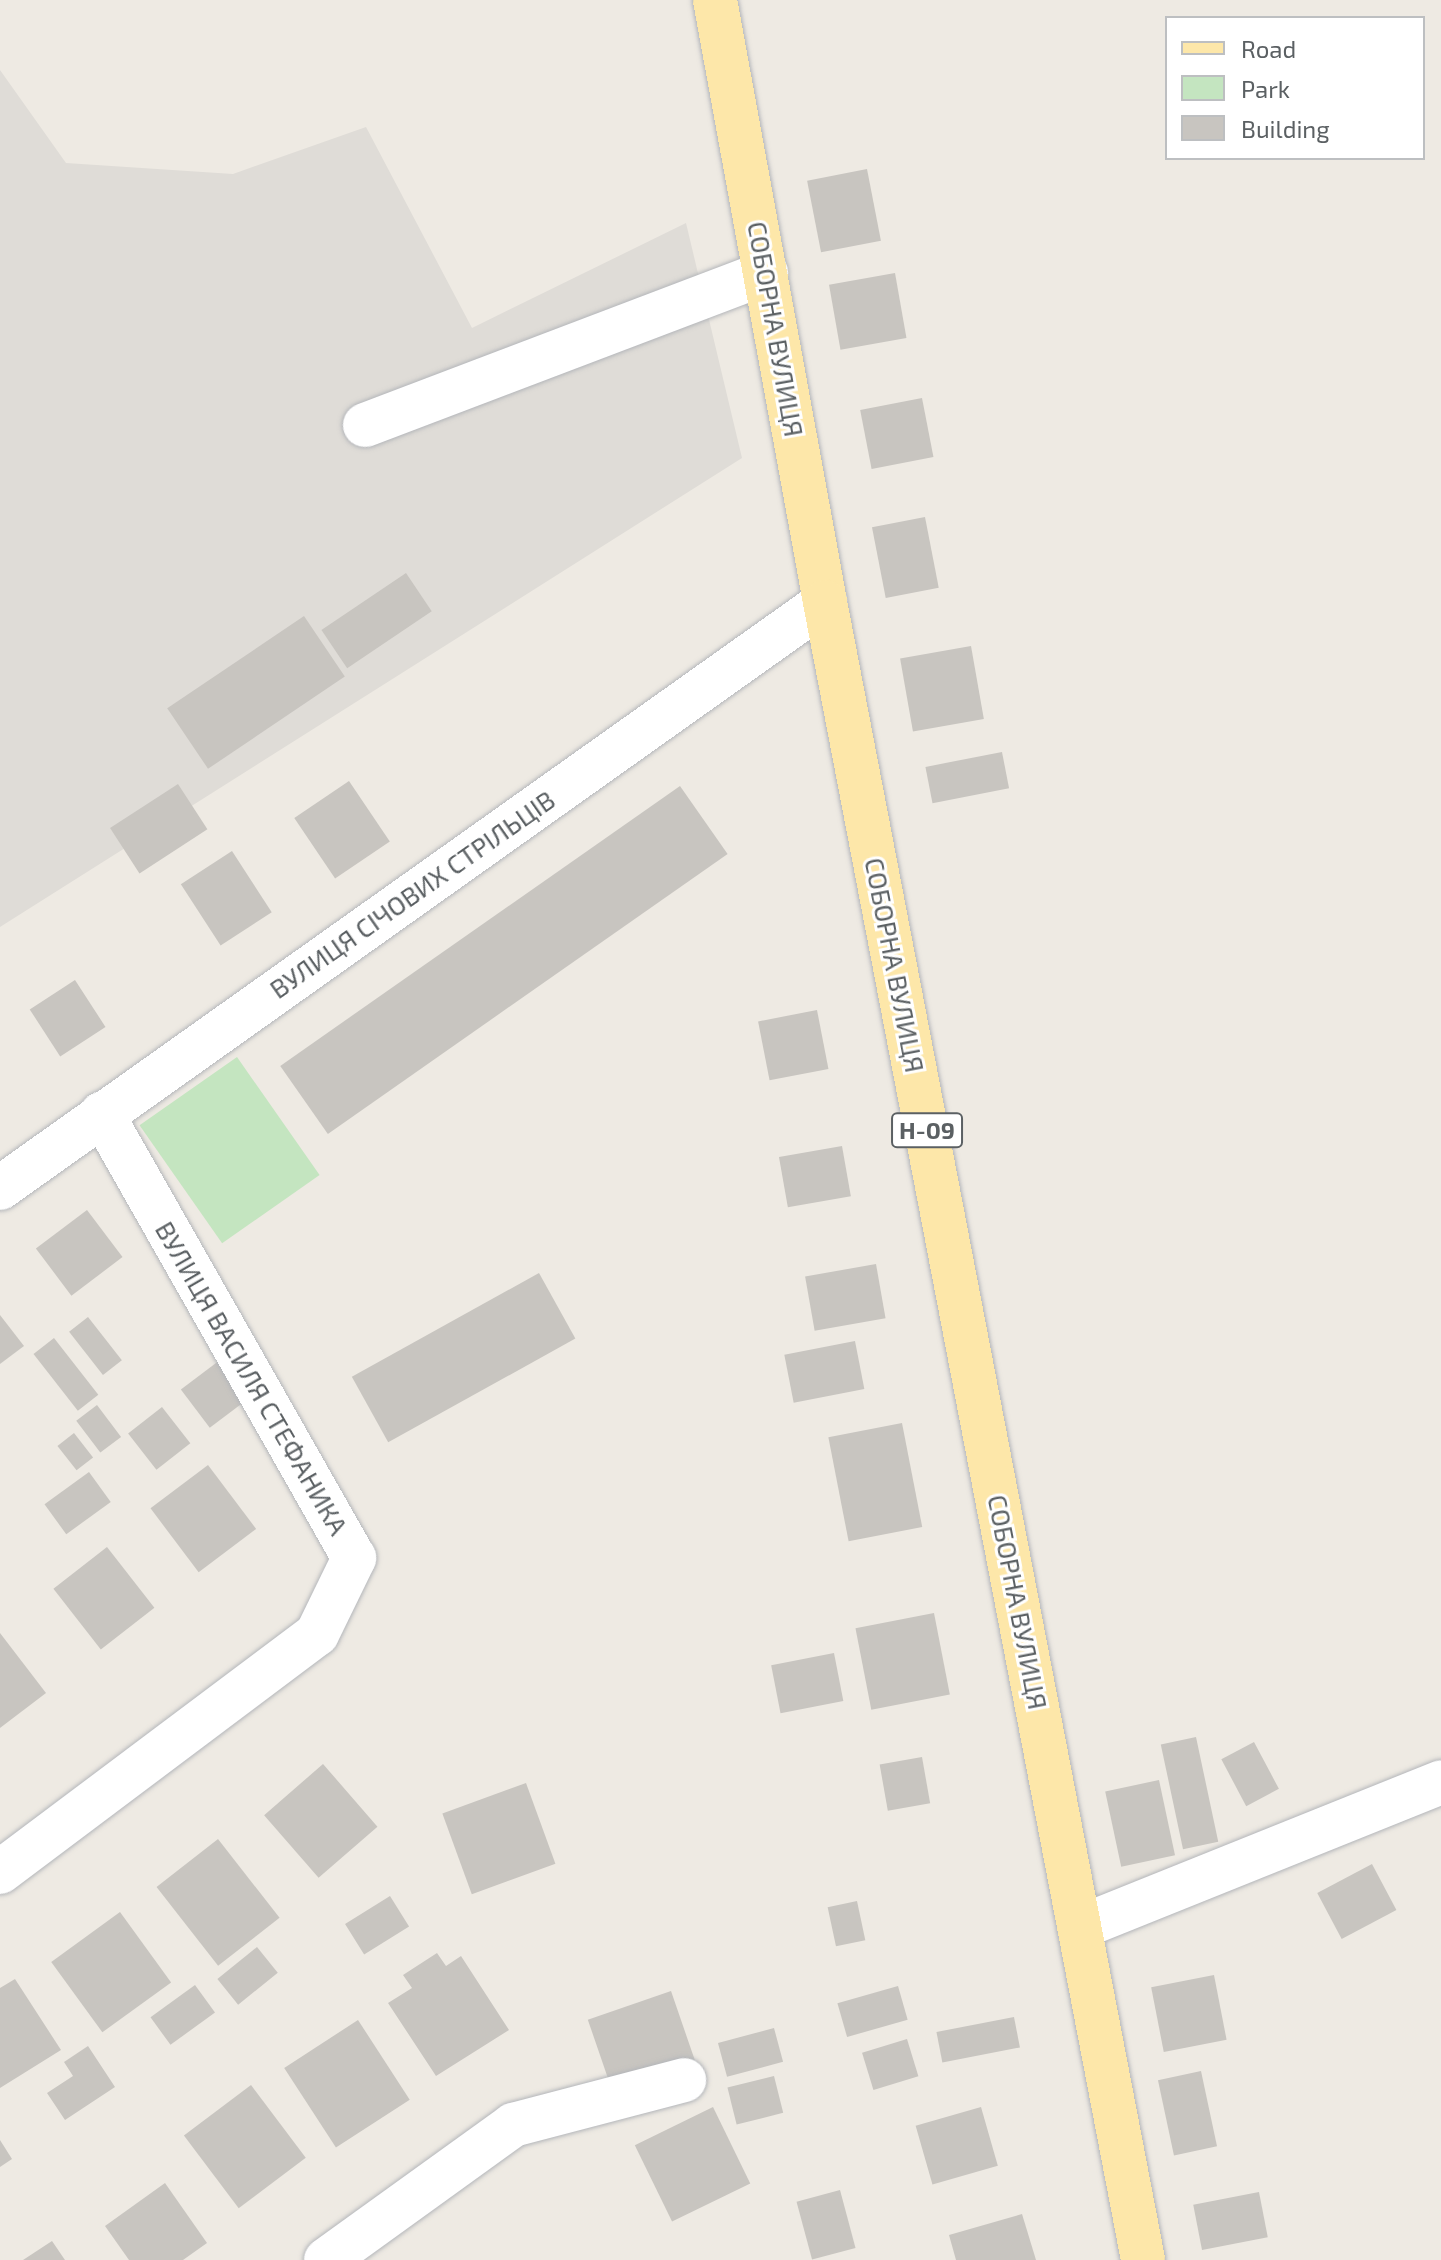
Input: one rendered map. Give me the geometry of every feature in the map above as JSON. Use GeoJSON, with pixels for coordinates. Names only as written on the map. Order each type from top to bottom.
{"type":"FeatureCollection","features":[{"type":"Feature","properties":{"kind":"main road","name":"СОБОРНА ВУЛИЦЯ"},"geometry":{"type":"LineString","coordinates":[[715,0],[825,602],[1143,2260]]}},
{"type":"Feature","properties":{"kind":"street"},"geometry":{"type":"LineString","coordinates":[[365,425],[766,273]]}},
{"type":"Feature","properties":{"kind":"street","name":"ВУЛИЦЯ СІЧОВИХ СТРІЛЬЦІВ"},"geometry":{"type":"LineString","coordinates":[[0,1188],[825,602]]}},
{"type":"Feature","properties":{"kind":"street","name":"ВУЛИЦЯ ВАСИЛЯ СТЕФАНИКА"},"geometry":{"type":"LineString","coordinates":[[0,1872],[317,1634],[354,1558],[102,1114]]}},
{"type":"Feature","properties":{"kind":"street"},"geometry":{"type":"LineString","coordinates":[[1081,1927],[1441,1782]]}},
{"type":"Feature","properties":{"kind":"street"},"geometry":{"type":"LineString","coordinates":[[326,2260],[513,2125],[684,2080]]}},
{"type":"Feature","properties":{"kind":"shaded area"},"geometry":{"type":"Polygon","coordinates":[[[0,70],[66,163],[233,174],[366,127],[472,328],[686,223],[742,458],[0,927],[0,70]]]}},
{"type":"Feature","properties":{"kind":"green space"},"geometry":{"type":"Polygon","coordinates":[[[237,1057],[320,1175],[222,1243],[140,1125],[237,1057]]]}},
{"type":"Feature","properties":{"kind":"building"},"geometry":{"type":"Polygon","coordinates":[[[867,169],[881,241],[821,252],[807,181],[867,169]]]}},
{"type":"Feature","properties":{"kind":"building"},"geometry":{"type":"Polygon","coordinates":[[[895,273],[906,338],[840,350],[829,285],[895,273]]]}},
{"type":"Feature","properties":{"kind":"building"},"geometry":{"type":"Polygon","coordinates":[[[922,398],[933,457],[872,469],[860,410],[922,398]]]}},
{"type":"Feature","properties":{"kind":"building"},"geometry":{"type":"Polygon","coordinates":[[[925,517],[939,588],[886,598],[872,527],[925,517]]]}},
{"type":"Feature","properties":{"kind":"building"},"geometry":{"type":"Polygon","coordinates":[[[406,573],[432,611],[347,668],[321,630],[406,573]]]}},
{"type":"Feature","properties":{"kind":"building"},"geometry":{"type":"Polygon","coordinates":[[[304,616],[345,677],[208,769],[167,708],[304,616]]]}},
{"type":"Feature","properties":{"kind":"building"},"geometry":{"type":"Polygon","coordinates":[[[971,646],[984,719],[913,731],[900,659],[971,646]]]}},
{"type":"Feature","properties":{"kind":"building"},"geometry":{"type":"Polygon","coordinates":[[[1002,752],[1009,788],[932,803],[925,767],[1002,752]]]}},
{"type":"Feature","properties":{"kind":"building"},"geometry":{"type":"Polygon","coordinates":[[[349,781],[390,842],[335,878],[294,818],[349,781]]]}},
{"type":"Feature","properties":{"kind":"building"},"geometry":{"type":"Polygon","coordinates":[[[178,784],[207,829],[139,873],[110,828],[178,784]]]}},
{"type":"Feature","properties":{"kind":"building"},"geometry":{"type":"Polygon","coordinates":[[[680,786],[728,854],[328,1134],[280,1066],[680,786]]]}},
{"type":"Feature","properties":{"kind":"building"},"geometry":{"type":"Polygon","coordinates":[[[232,851],[272,912],[221,945],[181,884],[232,851]]]}},
{"type":"Feature","properties":{"kind":"building"},"geometry":{"type":"Polygon","coordinates":[[[75,980],[105,1027],[60,1056],[30,1009],[75,980]]]}},
{"type":"Feature","properties":{"kind":"building"},"geometry":{"type":"Polygon","coordinates":[[[817,1010],[828,1069],[770,1080],[758,1021],[817,1010]]]}},
{"type":"Feature","properties":{"kind":"building"},"geometry":{"type":"Polygon","coordinates":[[[842,1146],[851,1196],[788,1207],[779,1157],[842,1146]]]}},
{"type":"Feature","properties":{"kind":"building"},"geometry":{"type":"Polygon","coordinates":[[[87,1210],[123,1257],[71,1296],[36,1249],[87,1210]]]}},
{"type":"Feature","properties":{"kind":"building"},"geometry":{"type":"Polygon","coordinates":[[[876,1264],[886,1318],[815,1331],[805,1277],[876,1264]]]}},
{"type":"Feature","properties":{"kind":"building"},"geometry":{"type":"Polygon","coordinates":[[[539,1273],[575,1339],[388,1442],[352,1377],[539,1273]]]}},
{"type":"Feature","properties":{"kind":"building"},"geometry":{"type":"Polygon","coordinates":[[[0,1315],[24,1346],[0,1364],[0,1315]]]}},
{"type":"Feature","properties":{"kind":"building"},"geometry":{"type":"Polygon","coordinates":[[[88,1317],[122,1360],[103,1375],[69,1332],[88,1317]]]}},
{"type":"Feature","properties":{"kind":"building"},"geometry":{"type":"Polygon","coordinates":[[[54,1338],[98,1395],[78,1411],[34,1354],[54,1338]]]}},
{"type":"Feature","properties":{"kind":"building"},"geometry":{"type":"Polygon","coordinates":[[[855,1341],[864,1389],[794,1403],[784,1355],[855,1341]]]}},
{"type":"Feature","properties":{"kind":"building"},"geometry":{"type":"Polygon","coordinates":[[[220,1360],[249,1398],[210,1428],[181,1389],[220,1360]]]}},
{"type":"Feature","properties":{"kind":"building"},"geometry":{"type":"Polygon","coordinates":[[[97,1405],[121,1437],[100,1453],[76,1421],[97,1405]]]}},
{"type":"Feature","properties":{"kind":"building"},"geometry":{"type":"Polygon","coordinates":[[[162,1407],[190,1443],[156,1470],[128,1433],[162,1407]]]}},
{"type":"Feature","properties":{"kind":"building"},"geometry":{"type":"Polygon","coordinates":[[[902,1423],[922,1527],[849,1541],[828,1437],[902,1423]]]}},
{"type":"Feature","properties":{"kind":"building"},"geometry":{"type":"Polygon","coordinates":[[[74,1433],[93,1457],[77,1470],[57,1446],[74,1433]]]}},
{"type":"Feature","properties":{"kind":"building"},"geometry":{"type":"Polygon","coordinates":[[[208,1465],[256,1529],[199,1572],[150,1508],[208,1465]]]}},
{"type":"Feature","properties":{"kind":"building"},"geometry":{"type":"Polygon","coordinates":[[[89,1472],[111,1502],[66,1534],[45,1504],[89,1472]]]}},
{"type":"Feature","properties":{"kind":"building"},"geometry":{"type":"Polygon","coordinates":[[[107,1547],[154,1608],[101,1650],[53,1589],[107,1547]]]}},
{"type":"Feature","properties":{"kind":"building"},"geometry":{"type":"Polygon","coordinates":[[[934,1613],[950,1694],[871,1710],[855,1628],[934,1613]]]}},
{"type":"Feature","properties":{"kind":"building"},"geometry":{"type":"Polygon","coordinates":[[[0,1633],[46,1693],[0,1728],[0,1633]]]}},
{"type":"Feature","properties":{"kind":"building"},"geometry":{"type":"Polygon","coordinates":[[[834,1653],[843,1701],[781,1713],[771,1665],[834,1653]]]}},
{"type":"Feature","properties":{"kind":"building"},"geometry":{"type":"Polygon","coordinates":[[[1196,1737],[1218,1842],[1183,1849],[1161,1744],[1196,1737]]]}},
{"type":"Feature","properties":{"kind":"building"},"geometry":{"type":"Polygon","coordinates":[[[1254,1742],[1279,1789],[1246,1806],[1221,1759],[1254,1742]]]}},
{"type":"Feature","properties":{"kind":"building"},"geometry":{"type":"Polygon","coordinates":[[[922,1757],[930,1803],[888,1811],[880,1764],[922,1757]]]}},
{"type":"Feature","properties":{"kind":"building"},"geometry":{"type":"Polygon","coordinates":[[[323,1764],[377,1827],[319,1878],[264,1815],[323,1764]]]}},
{"type":"Feature","properties":{"kind":"building"},"geometry":{"type":"Polygon","coordinates":[[[1159,1780],[1175,1855],[1121,1867],[1105,1791],[1159,1780]]]}},
{"type":"Feature","properties":{"kind":"building"},"geometry":{"type":"Polygon","coordinates":[[[526,1783],[555,1864],[472,1894],[442,1813],[526,1783]]]}},
{"type":"Feature","properties":{"kind":"building"},"geometry":{"type":"Polygon","coordinates":[[[218,1839],[280,1918],[218,1966],[157,1887],[218,1839]]]}},
{"type":"Feature","properties":{"kind":"building"},"geometry":{"type":"Polygon","coordinates":[[[1372,1864],[1396,1910],[1342,1939],[1317,1893],[1372,1864]]]}},
{"type":"Feature","properties":{"kind":"building"},"geometry":{"type":"Polygon","coordinates":[[[390,1896],[409,1927],[364,1955],[345,1924],[390,1896]]]}},
{"type":"Feature","properties":{"kind":"building"},"geometry":{"type":"Polygon","coordinates":[[[857,1901],[865,1940],[836,1946],[828,1907],[857,1901]]]}},
{"type":"Feature","properties":{"kind":"building"},"geometry":{"type":"Polygon","coordinates":[[[120,1912],[171,1982],[102,2032],[51,1962],[120,1912]]]}},
{"type":"Feature","properties":{"kind":"building"},"geometry":{"type":"Polygon","coordinates":[[[257,1947],[278,1973],[238,2005],[217,1979],[257,1947]]]}},
{"type":"Feature","properties":{"kind":"building"},"geometry":{"type":"Polygon","coordinates":[[[437,1953],[446,1966],[461,1956],[509,2030],[436,2076],[388,2003],[412,1988],[403,1975],[437,1953]]]}},
{"type":"Feature","properties":{"kind":"building"},"geometry":{"type":"Polygon","coordinates":[[[1214,1975],[1227,2040],[1164,2052],[1151,1987],[1214,1975]]]}},
{"type":"Feature","properties":{"kind":"building"},"geometry":{"type":"Polygon","coordinates":[[[15,1979],[61,2050],[0,2088],[0,1988],[15,1979]]]}},
{"type":"Feature","properties":{"kind":"building"},"geometry":{"type":"Polygon","coordinates":[[[195,1985],[215,2013],[170,2045],[151,2017],[195,1985]]]}},
{"type":"Feature","properties":{"kind":"building"},"geometry":{"type":"Polygon","coordinates":[[[898,1986],[908,2020],[847,2037],[837,2003],[898,1986]]]}},
{"type":"Feature","properties":{"kind":"building"},"geometry":{"type":"Polygon","coordinates":[[[671,1991],[695,2060],[612,2089],[588,2020],[671,1991]]]}},
{"type":"Feature","properties":{"kind":"building"},"geometry":{"type":"Polygon","coordinates":[[[1014,2017],[1020,2047],[942,2063],[936,2032],[1014,2017]]]}},
{"type":"Feature","properties":{"kind":"building"},"geometry":{"type":"Polygon","coordinates":[[[358,2020],[410,2100],[336,2148],[284,2068],[358,2020]]]}},
{"type":"Feature","properties":{"kind":"building"},"geometry":{"type":"Polygon","coordinates":[[[774,2028],[783,2062],[727,2077],[718,2043],[774,2028]]]}},
{"type":"Feature","properties":{"kind":"building"},"geometry":{"type":"Polygon","coordinates":[[[907,2039],[918,2076],[873,2090],[862,2053],[907,2039]]]}},
{"type":"Feature","properties":{"kind":"building"},"geometry":{"type":"Polygon","coordinates":[[[88,2046],[115,2087],[65,2120],[47,2093],[73,2076],[64,2062],[88,2046]]]}},
{"type":"Feature","properties":{"kind":"building"},"geometry":{"type":"Polygon","coordinates":[[[1201,2071],[1217,2146],[1174,2155],[1158,2080],[1201,2071]]]}},
{"type":"Feature","properties":{"kind":"building"},"geometry":{"type":"Polygon","coordinates":[[[774,2076],[783,2113],[737,2124],[727,2088],[774,2076]]]}},
{"type":"Feature","properties":{"kind":"building"},"geometry":{"type":"Polygon","coordinates":[[[251,2085],[306,2158],[239,2208],[184,2136],[251,2085]]]}},
{"type":"Feature","properties":{"kind":"building"},"geometry":{"type":"Polygon","coordinates":[[[713,2107],[750,2183],[672,2222],[635,2145],[713,2107]]]}},
{"type":"Feature","properties":{"kind":"building"},"geometry":{"type":"Polygon","coordinates":[[[981,2107],[998,2166],[932,2184],[916,2126],[981,2107]]]}},
{"type":"Feature","properties":{"kind":"building"},"geometry":{"type":"Polygon","coordinates":[[[0,2140],[12,2159],[0,2167],[0,2140]]]}},
{"type":"Feature","properties":{"kind":"building"},"geometry":{"type":"Polygon","coordinates":[[[165,2183],[207,2243],[183,2260],[129,2260],[105,2226],[165,2183]]]}},
{"type":"Feature","properties":{"kind":"building"},"geometry":{"type":"Polygon","coordinates":[[[840,2190],[856,2248],[812,2260],[797,2202],[840,2190]]]}},
{"type":"Feature","properties":{"kind":"building"},"geometry":{"type":"Polygon","coordinates":[[[1259,2192],[1268,2237],[1202,2250],[1193,2205],[1259,2192]]]}},
{"type":"Feature","properties":{"kind":"building"},"geometry":{"type":"Polygon","coordinates":[[[1022,2214],[1036,2260],[956,2260],[949,2235],[1022,2214]]]}},
{"type":"Feature","properties":{"kind":"building"},"geometry":{"type":"Polygon","coordinates":[[[52,2241],[65,2260],[23,2260],[52,2241]]]}}]}
